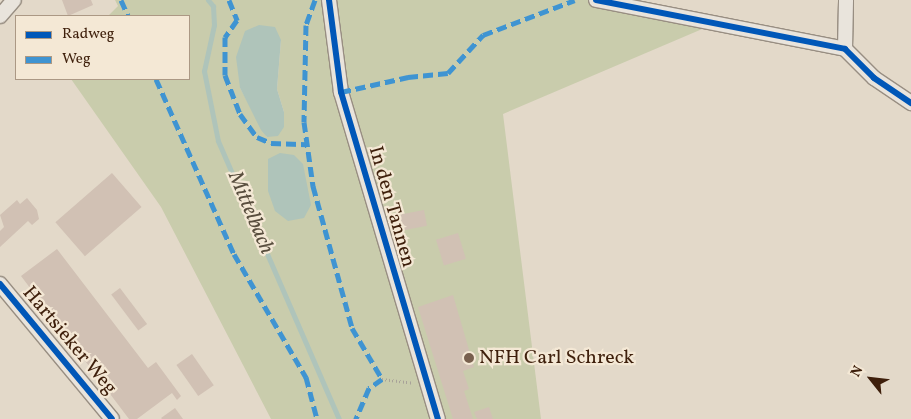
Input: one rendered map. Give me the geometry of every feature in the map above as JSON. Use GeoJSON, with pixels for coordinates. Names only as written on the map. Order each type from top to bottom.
{"type":"FeatureCollection","features":[{"type":"Feature","properties":{"kind":"street"},"geometry":{"type":"LineString","coordinates":[[0,16],[14,0]]}},
{"type":"Feature","properties":{"kind":"street","name":"In den Tannen"},"geometry":{"type":"LineString","coordinates":[[329,0],[341,92],[438,419]]}},
{"type":"Feature","properties":{"kind":"street"},"geometry":{"type":"LineString","coordinates":[[596,0],[845,49],[874,78],[911,103]]}},
{"type":"Feature","properties":{"kind":"street"},"geometry":{"type":"LineString","coordinates":[[845,49],[846,0]]}},
{"type":"Feature","properties":{"kind":"street","name":"Hartsieker Weg"},"geometry":{"type":"LineString","coordinates":[[0,284],[112,419]]}},
{"type":"Feature","properties":{"kind":"path"},"geometry":{"type":"LineString","coordinates":[[382,379],[420,384]]}},
{"type":"Feature","properties":{"kind":"green space"},"geometry":{"type":"Polygon","coordinates":[[[115,0],[600,0],[721,21],[503,114],[541,419],[271,419],[161,207],[72,80],[190,80],[190,15],[109,15],[118,6],[115,0]],[[281,40],[240,88],[267,137],[284,112],[277,89],[281,40]]]}},
{"type":"Feature","properties":{"kind":"shaded area"},"geometry":{"type":"Polygon","coordinates":[[[259,25],[275,27],[281,40],[277,89],[284,112],[284,127],[278,136],[267,137],[261,130],[240,88],[236,57],[245,31],[259,25]]]}},
{"type":"Feature","properties":{"kind":"shaded area"},"geometry":{"type":"Polygon","coordinates":[[[280,153],[294,155],[303,164],[311,205],[304,218],[288,221],[275,211],[268,191],[268,159],[280,153]]]}},
{"type":"Feature","properties":{"kind":"building"},"geometry":{"type":"Polygon","coordinates":[[[62,0],[91,0],[93,5],[68,15],[62,0]]]}},
{"type":"Feature","properties":{"kind":"building"},"geometry":{"type":"Polygon","coordinates":[[[112,173],[142,207],[85,256],[55,222],[112,173]]]}},
{"type":"Feature","properties":{"kind":"building"},"geometry":{"type":"Polygon","coordinates":[[[27,198],[37,210],[39,219],[32,225],[28,221],[0,247],[0,231],[4,227],[0,215],[17,200],[20,204],[27,198]]]}},
{"type":"Feature","properties":{"kind":"building"},"geometry":{"type":"Polygon","coordinates":[[[424,210],[427,226],[399,231],[396,216],[424,210]]]}},
{"type":"Feature","properties":{"kind":"building"},"geometry":{"type":"Polygon","coordinates":[[[458,233],[466,259],[444,266],[436,240],[458,233]]]}},
{"type":"Feature","properties":{"kind":"building"},"geometry":{"type":"Polygon","coordinates":[[[57,249],[148,368],[156,362],[181,396],[177,400],[172,393],[137,419],[129,419],[21,276],[57,249]]]}},
{"type":"Feature","properties":{"kind":"building"},"geometry":{"type":"Polygon","coordinates":[[[120,288],[147,324],[138,331],[111,295],[120,288]]]}},
{"type":"Feature","properties":{"kind":"building"},"geometry":{"type":"Polygon","coordinates":[[[453,295],[474,367],[463,371],[469,389],[464,391],[473,419],[453,419],[418,307],[453,295]]]}},
{"type":"Feature","properties":{"kind":"building"},"geometry":{"type":"Polygon","coordinates":[[[192,354],[214,385],[198,396],[176,365],[192,354]]]}},
{"type":"Feature","properties":{"kind":"building"},"geometry":{"type":"Polygon","coordinates":[[[489,407],[493,419],[477,419],[474,412],[489,407]]]}},
{"type":"Feature","properties":{"kind":"building"},"geometry":{"type":"Polygon","coordinates":[[[175,408],[183,419],[161,418],[175,408]]]}},
{"type":"Feature","properties":{"kind":"waterway","name":"Mittelbach"},"geometry":{"type":"LineString","coordinates":[[208,0],[213,6],[214,25],[204,71],[218,141],[339,419]]}},
{"type":"Feature","properties":{"kind":"marked path"},"geometry":{"type":"LineString","coordinates":[[121,0],[128,15]]}},
{"type":"Feature","properties":{"kind":"marked path"},"geometry":{"type":"LineString","coordinates":[[229,0],[237,20],[225,37],[225,75],[240,114],[257,137],[271,143],[307,144]]}},
{"type":"Feature","properties":{"kind":"marked path"},"geometry":{"type":"LineString","coordinates":[[315,0],[306,25],[304,122],[313,186],[352,328],[382,379],[369,388],[356,419]]}},
{"type":"Feature","properties":{"kind":"marked path"},"geometry":{"type":"LineString","coordinates":[[341,92],[408,77],[448,73],[483,35],[575,0]]}},
{"type":"Feature","properties":{"kind":"marked path"},"geometry":{"type":"LineString","coordinates":[[156,80],[234,254],[306,377],[317,419]]}},
{"type":"Feature","properties":{"kind":"cycle path"},"geometry":{"type":"LineString","coordinates":[[329,0],[341,92],[438,419]]}},
{"type":"Feature","properties":{"kind":"cycle path"},"geometry":{"type":"LineString","coordinates":[[596,0],[845,49],[874,78],[911,103]]}},
{"type":"Feature","properties":{"kind":"cycle path"},"geometry":{"type":"LineString","coordinates":[[0,284],[112,419]]}},
{"type":"Feature","properties":{"kind":"place","name":"NFH Carl Schreck"},"geometry":{"type":"Point","coordinates":[469,358]}}]}
